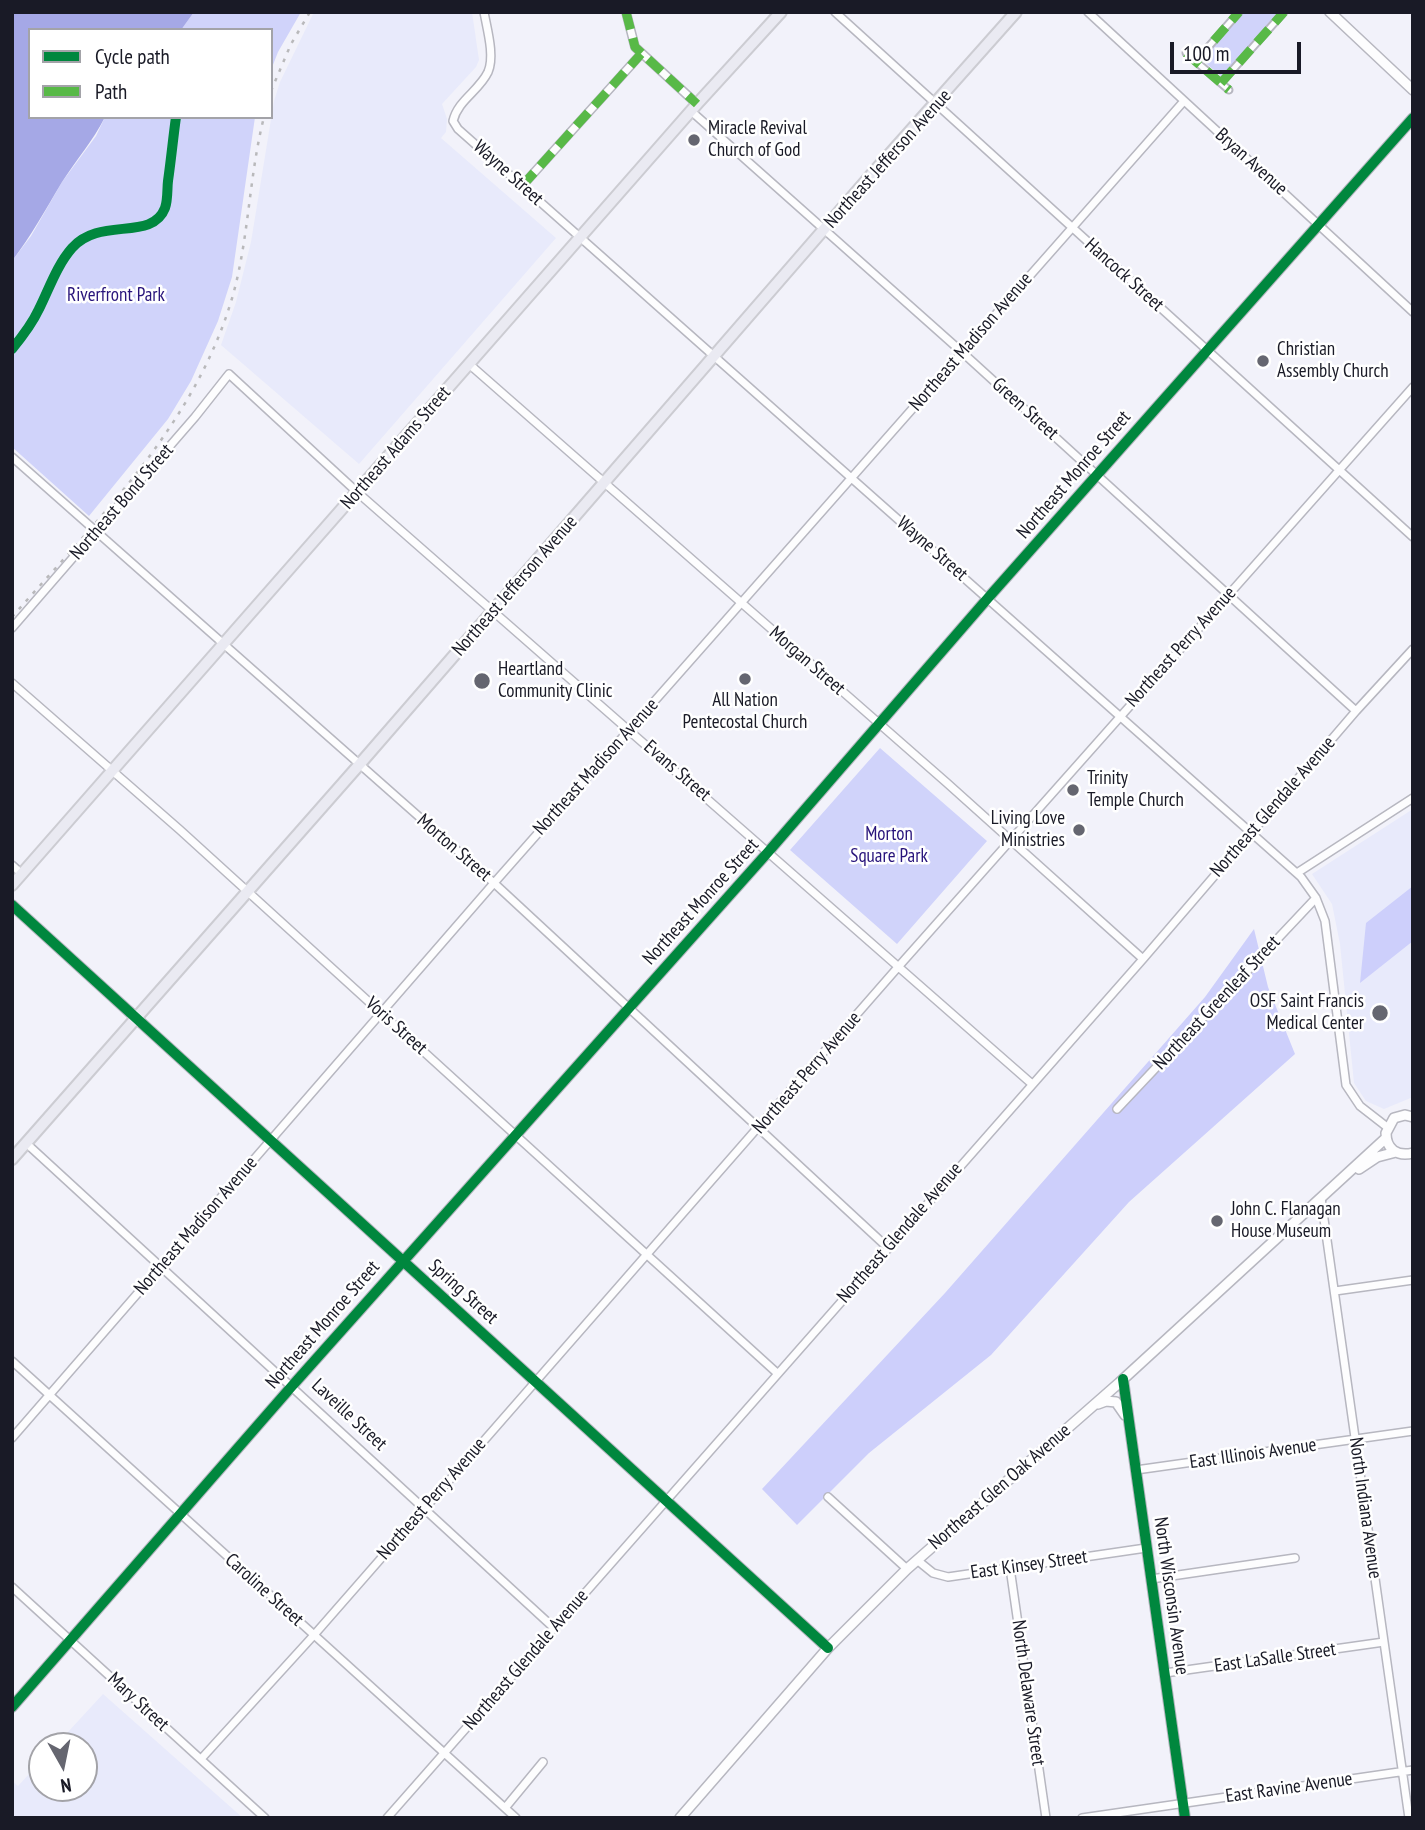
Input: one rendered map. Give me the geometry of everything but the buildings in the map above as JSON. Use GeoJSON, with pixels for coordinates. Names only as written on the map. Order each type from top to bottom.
{"type":"FeatureCollection","features":[{"type":"Feature","properties":{"kind":"main road","name":"Northeast Adams Street"},"geometry":{"type":"LineString","coordinates":[[12,885],[580,237],[781,12]]}},
{"type":"Feature","properties":{"kind":"main road","name":"Northeast Jefferson Avenue"},"geometry":{"type":"LineString","coordinates":[[12,1159],[1016,12]]}},
{"type":"Feature","properties":{"kind":"street","name":"Wayne Street"},"geometry":{"type":"LineString","coordinates":[[484,12],[491,63],[488,73],[455,111],[453,121],[458,129],[1297,873],[1316,898],[1325,921],[1346,1085],[1360,1106],[1387,1127]]}},
{"type":"Feature","properties":{"kind":"street","name":"Green Street"},"geometry":{"type":"LineString","coordinates":[[626,12],[632,40],[640,54],[694,108],[1356,711]]}},
{"type":"Feature","properties":{"kind":"street","name":"Hancock Street"},"geometry":{"type":"LineString","coordinates":[[835,12],[1413,537]]}},
{"type":"Feature","properties":{"kind":"street","name":"Bryan Avenue"},"geometry":{"type":"LineString","coordinates":[[1088,12],[1413,312]]}},
{"type":"Feature","properties":{"kind":"street"},"geometry":{"type":"LineString","coordinates":[[1196,61],[1239,12]]}},
{"type":"Feature","properties":{"kind":"street"},"geometry":{"type":"LineString","coordinates":[[1221,83],[1284,12]]}},
{"type":"Feature","properties":{"kind":"street"},"geometry":{"type":"LineString","coordinates":[[1330,12],[1413,90]]}},
{"type":"Feature","properties":{"kind":"street"},"geometry":{"type":"LineString","coordinates":[[1186,53],[1229,90]]}},
{"type":"Feature","properties":{"kind":"street"},"geometry":{"type":"LineString","coordinates":[[522,186],[640,54]]}},
{"type":"Feature","properties":{"kind":"street","name":"Northeast Madison Avenue"},"geometry":{"type":"LineString","coordinates":[[12,1437],[494,883],[1184,101]]}},
{"type":"Feature","properties":{"kind":"street","name":"Northeast Monroe Street"},"geometry":{"type":"LineString","coordinates":[[12,1707],[402,1261],[769,851],[988,598],[1413,118]]}},
{"type":"Feature","properties":{"kind":"street","name":"Morgan Street"},"geometry":{"type":"LineString","coordinates":[[469,364],[880,724],[1143,959]]}},
{"type":"Feature","properties":{"kind":"street","name":"Evans Street"},"geometry":{"type":"LineString","coordinates":[[229,374],[357,492],[1032,1083]]}},
{"type":"Feature","properties":{"kind":"street","name":"Northeast Bond Street"},"geometry":{"type":"LineString","coordinates":[[12,628],[229,374]]}},
{"type":"Feature","properties":{"kind":"street","name":"Northeast Perry Avenue"},"geometry":{"type":"LineString","coordinates":[[201,1759],[314,1635],[899,966],[1413,387]]}},
{"type":"Feature","properties":{"kind":"street","name":"Morton Street"},"geometry":{"type":"LineString","coordinates":[[12,457],[494,883],[887,1247]]}},
{"type":"Feature","properties":{"kind":"street","name":"Northeast Glendale Avenue"},"geometry":{"type":"LineString","coordinates":[[387,1818],[1413,649]]}},
{"type":"Feature","properties":{"kind":"street","name":"Voris Street"},"geometry":{"type":"LineString","coordinates":[[12,683],[113,770],[777,1373]]}},
{"type":"Feature","properties":{"kind":"street"},"geometry":{"type":"LineString","coordinates":[[1297,873],[1413,798]]}},
{"type":"Feature","properties":{"kind":"street"},"geometry":{"type":"LineString","coordinates":[[12,865],[22,874]]}},
{"type":"Feature","properties":{"kind":"street","name":"Northeast Greenleaf Street"},"geometry":{"type":"LineString","coordinates":[[1117,1109],[1316,898]]}},
{"type":"Feature","properties":{"kind":"street","name":"Spring Street"},"geometry":{"type":"LineString","coordinates":[[12,905],[828,1648]]}},
{"type":"Feature","properties":{"kind":"street"},"geometry":{"type":"LineString","coordinates":[[1413,1117],[1399,1116],[1387,1127],[1386,1138],[1396,1152],[1413,1153]]}},
{"type":"Feature","properties":{"kind":"street","name":"Northeast Glen Oak Avenue"},"geometry":{"type":"LineString","coordinates":[[680,1818],[828,1648],[907,1569],[1123,1379],[1386,1138]]}},
{"type":"Feature","properties":{"kind":"street","name":"Laveille Street"},"geometry":{"type":"LineString","coordinates":[[26,1143],[554,1628]]}},
{"type":"Feature","properties":{"kind":"street","name":"Northeast Glen Oak Avenue"},"geometry":{"type":"LineString","coordinates":[[1342,1179],[1377,1157],[1396,1152]]}},
{"type":"Feature","properties":{"kind":"street","name":"North Indiana Avenue"},"geometry":{"type":"LineString","coordinates":[[1321,1198],[1409,1818]]}},
{"type":"Feature","properties":{"kind":"street"},"geometry":{"type":"LineString","coordinates":[[1335,1291],[1413,1280]]}},
{"type":"Feature","properties":{"kind":"street","name":"Caroline Street"},"geometry":{"type":"LineString","coordinates":[[12,1361],[516,1818]]}},
{"type":"Feature","properties":{"kind":"street","name":"North Wisconsin Avenue"},"geometry":{"type":"LineString","coordinates":[[1123,1379],[1185,1818]]}},
{"type":"Feature","properties":{"kind":"street"},"geometry":{"type":"LineString","coordinates":[[1088,1410],[1103,1401],[1116,1402],[1124,1414],[1131,1439]]}},
{"type":"Feature","properties":{"kind":"street","name":"East Illinois Avenue"},"geometry":{"type":"LineString","coordinates":[[1136,1470],[1413,1431]]}},
{"type":"Feature","properties":{"kind":"street"},"geometry":{"type":"LineString","coordinates":[[828,1497],[907,1569]]}},
{"type":"Feature","properties":{"kind":"street","name":"East Kinsey Street"},"geometry":{"type":"LineString","coordinates":[[917,1560],[933,1573],[945,1577],[1146,1548]]}},
{"type":"Feature","properties":{"kind":"street"},"geometry":{"type":"LineString","coordinates":[[1151,1579],[1295,1558]]}},
{"type":"Feature","properties":{"kind":"street","name":"North Delaware Street"},"geometry":{"type":"LineString","coordinates":[[1010,1568],[1046,1818]]}},
{"type":"Feature","properties":{"kind":"street","name":"Mary Street"},"geometry":{"type":"LineString","coordinates":[[12,1587],[265,1818]]}},
{"type":"Feature","properties":{"kind":"street","name":"East LaSalle Street"},"geometry":{"type":"LineString","coordinates":[[1165,1673],[1384,1643]]}},
{"type":"Feature","properties":{"kind":"street"},"geometry":{"type":"LineString","coordinates":[[505,1808],[543,1762]]}},
{"type":"Feature","properties":{"kind":"street","name":"East Ravine Avenue"},"geometry":{"type":"LineString","coordinates":[[1082,1818],[1413,1770]]}},
{"type":"Feature","properties":{"kind":"shaded area"},"geometry":{"type":"Polygon","coordinates":[[[12,12],[194,12],[182,28],[28,28],[28,119],[104,119],[12,261],[12,12]]]}},
{"type":"Feature","properties":{"kind":"shaded area"},"geometry":{"type":"Polygon","coordinates":[[[314,12],[472,12],[479,60],[476,67],[442,104],[447,119],[446,132],[441,138],[556,238],[359,464],[221,345],[236,302],[251,242],[274,101],[280,82],[314,12]]]}},
{"type":"Feature","properties":{"kind":"shaded area","name":"OSF Saint Francis Medical Center"},"geometry":{"type":"Polygon","coordinates":[[[1413,809],[1413,1097],[1384,1109],[1366,1101],[1354,1083],[1340,944],[1332,904],[1312,874],[1413,809]]]}},
{"type":"Feature","properties":{"kind":"shaded area"},"geometry":{"type":"Polygon","coordinates":[[[1413,886],[1413,941],[1360,983],[1366,923],[1413,886]]]}},
{"type":"Feature","properties":{"kind":"shaded area"},"geometry":{"type":"Polygon","coordinates":[[[1254,929],[1268,987],[1295,1054],[1129,1202],[991,1355],[869,1453],[797,1525],[762,1489],[945,1293],[1205,997],[1254,929]]]}},
{"type":"Feature","properties":{"kind":"shaded area"},"geometry":{"type":"Polygon","coordinates":[[[103,1694],[243,1818],[12,1818],[12,1781],[18,1786],[28,1775],[28,1802],[98,1802],[98,1732],[68,1732],[103,1694]]]}},
{"type":"Feature","properties":{"kind":"green space"},"geometry":{"type":"Polygon","coordinates":[[[194,12],[301,12],[273,65],[273,28],[182,28],[194,12]]]}},
{"type":"Feature","properties":{"kind":"green space"},"geometry":{"type":"Polygon","coordinates":[[[1244,12],[1279,12],[1222,77],[1202,60],[1244,12]]]}},
{"type":"Feature","properties":{"kind":"green space","name":"Riverfront Park"},"geometry":{"type":"Polygon","coordinates":[[[104,119],[255,119],[232,277],[218,321],[191,381],[168,419],[89,516],[12,447],[12,261],[31,236],[62,182],[96,136],[104,119]]]}},
{"type":"Feature","properties":{"kind":"green space","name":"Morton Square Park"},"geometry":{"type":"Polygon","coordinates":[[[880,748],[987,841],[897,944],[790,850],[880,748]]]}},
{"type":"Feature","properties":{"kind":"railway"},"geometry":{"type":"LineString","coordinates":[[273,86],[291,44],[310,12]]}},
{"type":"Feature","properties":{"kind":"railway"},"geometry":{"type":"LineString","coordinates":[[12,617],[141,468],[195,386],[216,342],[233,295],[264,119]]}},
{"type":"Feature","properties":{"kind":"marked path"},"geometry":{"type":"LineString","coordinates":[[626,12],[635,47],[697,104]]}},
{"type":"Feature","properties":{"kind":"marked path"},"geometry":{"type":"LineString","coordinates":[[1196,61],[1239,12]]}},
{"type":"Feature","properties":{"kind":"marked path"},"geometry":{"type":"LineString","coordinates":[[1221,83],[1284,12]]}},
{"type":"Feature","properties":{"kind":"marked path"},"geometry":{"type":"LineString","coordinates":[[1186,53],[1229,90]]}},
{"type":"Feature","properties":{"kind":"marked path"},"geometry":{"type":"LineString","coordinates":[[522,186],[641,54]]}},
{"type":"Feature","properties":{"kind":"cycle path"},"geometry":{"type":"LineString","coordinates":[[12,1707],[292,1386],[769,851],[988,598],[1413,118]]}},
{"type":"Feature","properties":{"kind":"cycle path"},"geometry":{"type":"LineString","coordinates":[[12,349],[33,320],[58,269],[72,248],[84,238],[97,233],[137,227],[158,218],[167,202],[176,119]]}},
{"type":"Feature","properties":{"kind":"cycle path"},"geometry":{"type":"LineString","coordinates":[[12,905],[828,1648]]}},
{"type":"Feature","properties":{"kind":"cycle path"},"geometry":{"type":"LineString","coordinates":[[1123,1379],[1185,1818]]}},
{"type":"Feature","properties":{"kind":"place","name":"Miracle Revival Church of God"},"geometry":{"type":"Point","coordinates":[694,140]}},
{"type":"Feature","properties":{"kind":"place","name":"Christian Assembly Church"},"geometry":{"type":"Point","coordinates":[1263,361]}},
{"type":"Feature","properties":{"kind":"place","name":"All Nation Pentecostal Church"},"geometry":{"type":"Point","coordinates":[745,679]}},
{"type":"Feature","properties":{"kind":"place","name":"Heartland Community Clinic"},"geometry":{"type":"Point","coordinates":[482,681]}},
{"type":"Feature","properties":{"kind":"place","name":"Trinity Temple Church"},"geometry":{"type":"Point","coordinates":[1073,790]}},
{"type":"Feature","properties":{"kind":"place","name":"Living Love Ministries"},"geometry":{"type":"Point","coordinates":[1079,830]}},
{"type":"Feature","properties":{"kind":"place","name":"OSF Saint Francis Medical Center"},"geometry":{"type":"Point","coordinates":[1380,1013]}},
{"type":"Feature","properties":{"kind":"place","name":"John C. Flanagan House Museum"},"geometry":{"type":"Point","coordinates":[1217,1221]}}]}
